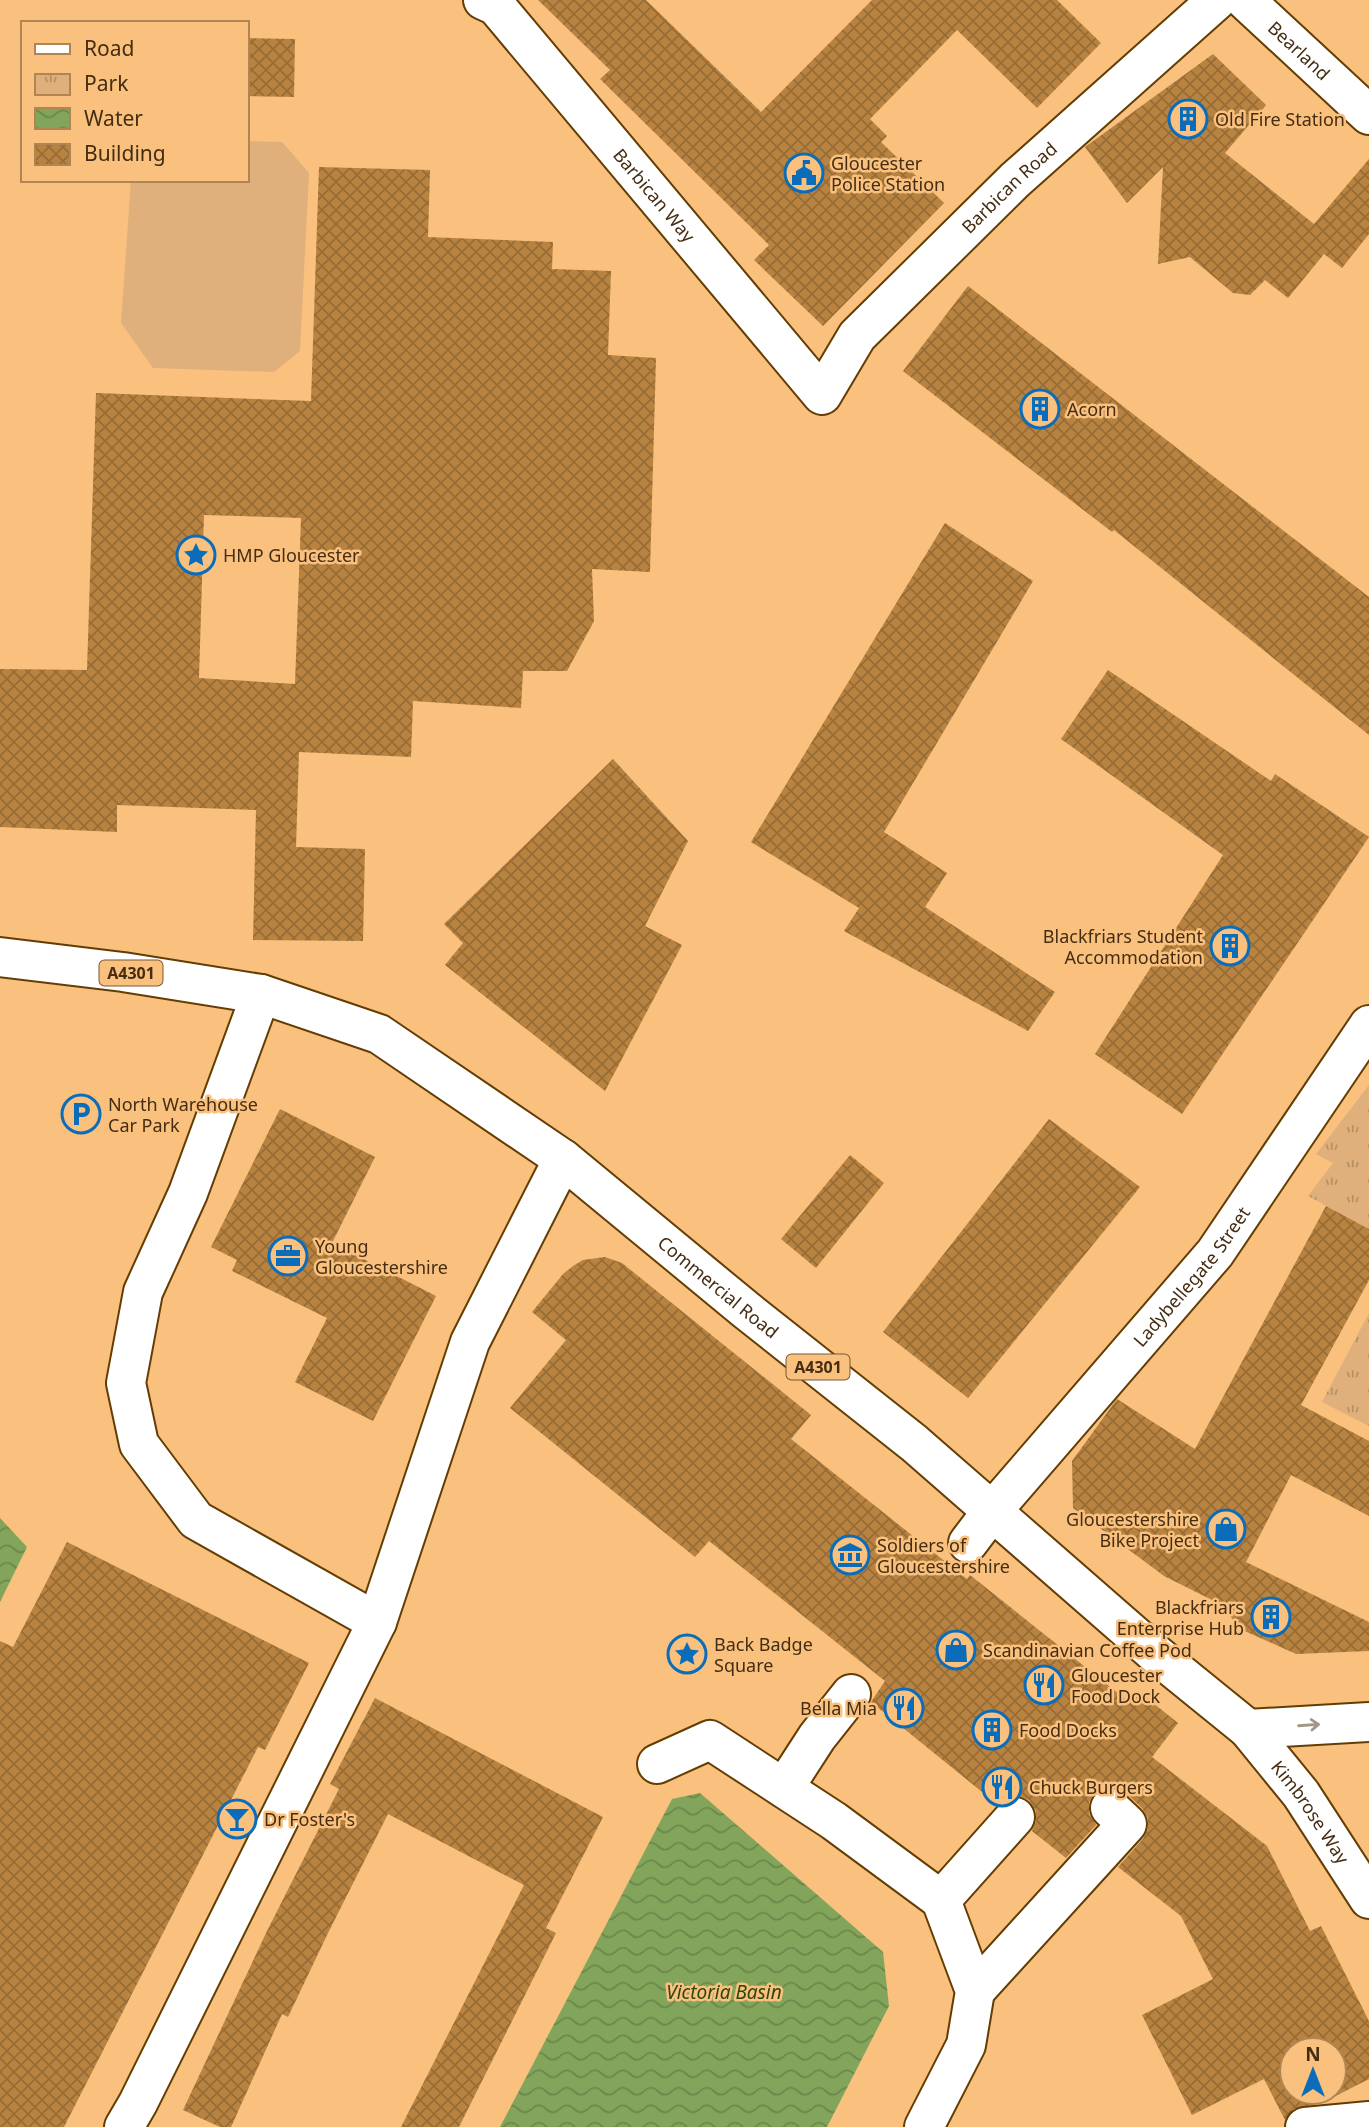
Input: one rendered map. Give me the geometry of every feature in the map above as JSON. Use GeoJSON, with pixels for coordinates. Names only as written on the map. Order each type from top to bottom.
{"type":"FeatureCollection","features":[{"type":"Feature","properties":{"kind":"street","name":"Barbican Way"},"geometry":{"type":"LineString","coordinates":[[483,0],[496,6],[822,395]]}},
{"type":"Feature","properties":{"kind":"street","name":"Barbican Road"},"geometry":{"type":"LineString","coordinates":[[822,395],[867,327],[1015,180],[1217,0]]}},
{"type":"Feature","properties":{"kind":"street","name":"Bearland"},"geometry":{"type":"LineString","coordinates":[[1245,0],[1363,100]]}},
{"type":"Feature","properties":{"kind":"street","name":"Commercial Road"},"geometry":{"type":"LineString","coordinates":[[0,957],[123,972],[261,994],[379,1034],[563,1159],[914,1443],[1158,1656],[1248,1729]]}},
{"type":"Feature","properties":{"kind":"street"},"geometry":{"type":"LineString","coordinates":[[261,994],[188,1193],[144,1293],[127,1383],[139,1444],[196,1520],[377,1622]]}},
{"type":"Feature","properties":{"kind":"street","name":"Ladybellegate Street"},"geometry":{"type":"LineString","coordinates":[[968,1543],[993,1510],[1215,1252],[1369,1026]]}},
{"type":"Feature","properties":{"kind":"street"},"geometry":{"type":"LineString","coordinates":[[124,2127],[377,1622],[470,1342],[563,1159]]}},
{"type":"Feature","properties":{"kind":"street"},"geometry":{"type":"LineString","coordinates":[[784,1788],[817,1737],[851,1693]]}},
{"type":"Feature","properties":{"kind":"street"},"geometry":{"type":"LineString","coordinates":[[1248,1729],[1369,1722]]}},
{"type":"Feature","properties":{"kind":"street","name":"Kimbrose Way"},"geometry":{"type":"LineString","coordinates":[[1248,1729],[1301,1794],[1369,1899]]}},
{"type":"Feature","properties":{"kind":"street"},"geometry":{"type":"LineString","coordinates":[[657,1764],[710,1740],[834,1821],[941,1900],[975,1991],[966,2045],[924,2127]]}},
{"type":"Feature","properties":{"kind":"street"},"geometry":{"type":"LineString","coordinates":[[975,1991],[1127,1824],[1110,1808]]}},
{"type":"Feature","properties":{"kind":"street"},"geometry":{"type":"LineString","coordinates":[[941,1900],[1014,1818]]}},
{"type":"Feature","properties":{"kind":"street"},"geometry":{"type":"LineString","coordinates":[[1305,2127],[1369,2121]]}},
{"type":"Feature","properties":{"kind":"green space"},"geometry":{"type":"Polygon","coordinates":[[[248,141],[282,142],[309,173],[300,351],[274,372],[153,368],[121,323],[131,182],[248,182],[248,141]]]}},
{"type":"Feature","properties":{"kind":"green space"},"geometry":{"type":"Polygon","coordinates":[[[1369,1085],[1369,1229],[1308,1196],[1333,1163],[1316,1154],[1369,1085]]]}},
{"type":"Feature","properties":{"kind":"green space"},"geometry":{"type":"Polygon","coordinates":[[[1369,1313],[1369,1426],[1322,1402],[1369,1313]]]}},
{"type":"Feature","properties":{"kind":"water"},"geometry":{"type":"Polygon","coordinates":[[[0,1518],[27,1547],[0,1602],[0,1518]]]}},
{"type":"Feature","properties":{"kind":"water","name":"Victoria Basin"},"geometry":{"type":"Polygon","coordinates":[[[700,1793],[883,1952],[889,2006],[827,2127],[500,2127],[672,1799],[700,1793]]]}},
{"type":"Feature","properties":{"kind":"building","name":"Gloucester Police Station"},"geometry":{"type":"Polygon","coordinates":[[[538,0],[646,0],[761,112],[872,0],[1057,0],[1101,43],[1037,108],[957,30],[870,119],[887,136],[881,142],[944,203],[823,326],[754,260],[769,245],[600,79],[610,70],[538,0]]]}},
{"type":"Feature","properties":{"kind":"building"},"geometry":{"type":"Polygon","coordinates":[[[248,38],[295,39],[294,97],[248,96],[248,38]]]}},
{"type":"Feature","properties":{"kind":"building"},"geometry":{"type":"Polygon","coordinates":[[[1213,54],[1266,105],[1225,153],[1314,224],[1369,159],[1369,234],[1342,268],[1324,254],[1288,298],[1265,280],[1250,295],[1233,293],[1190,257],[1158,264],[1163,167],[1127,203],[1085,147],[1213,54]]]}},
{"type":"Feature","properties":{"kind":"building"},"geometry":{"type":"Polygon","coordinates":[[[319,167],[430,170],[428,237],[553,242],[552,269],[611,271],[608,355],[656,358],[650,572],[592,569],[594,621],[567,671],[523,671],[521,708],[413,701],[411,757],[299,752],[296,847],[365,849],[363,941],[253,940],[256,810],[117,805],[117,832],[0,827],[0,669],[87,670],[96,393],[311,401],[319,167]],[[204,515],[199,678],[295,684],[301,518],[204,515]]]}},
{"type":"Feature","properties":{"kind":"building"},"geometry":{"type":"Polygon","coordinates":[[[968,286],[1369,597],[1369,735],[1114,530],[1112,532],[903,371],[968,286]]]}},
{"type":"Feature","properties":{"kind":"building"},"geometry":{"type":"Polygon","coordinates":[[[945,523],[1033,581],[884,832],[947,873],[925,907],[1055,992],[1028,1031],[844,931],[859,908],[751,842],[945,523]]]}},
{"type":"Feature","properties":{"kind":"building","name":"Blackfriars Student Accommodation"},"geometry":{"type":"Polygon","coordinates":[[[1108,670],[1271,781],[1275,774],[1369,837],[1182,1114],[1095,1054],[1223,855],[1061,739],[1108,670]]]}},
{"type":"Feature","properties":{"kind":"building"},"geometry":{"type":"Polygon","coordinates":[[[613,759],[688,841],[645,926],[682,945],[605,1091],[445,965],[463,943],[444,924],[613,759]]]}},
{"type":"Feature","properties":{"kind":"building"},"geometry":{"type":"Polygon","coordinates":[[[280,1109],[375,1157],[332,1243],[436,1296],[373,1421],[295,1382],[327,1318],[232,1271],[237,1260],[211,1247],[280,1109]]]}},
{"type":"Feature","properties":{"kind":"building"},"geometry":{"type":"Polygon","coordinates":[[[1049,1119],[1140,1187],[968,1398],[883,1332],[1049,1119]]]}},
{"type":"Feature","properties":{"kind":"building"},"geometry":{"type":"Polygon","coordinates":[[[850,1155],[884,1183],[816,1268],[781,1239],[850,1155]]]}},
{"type":"Feature","properties":{"kind":"building"},"geometry":{"type":"Polygon","coordinates":[[[1326,1206],[1369,1229],[1369,1280],[1301,1405],[1369,1441],[1369,1516],[1291,1475],[1246,1562],[1369,1622],[1369,1651],[1296,1654],[1238,1628],[1224,1606],[1164,1576],[1073,1508],[1072,1461],[1117,1399],[1195,1449],[1326,1206]]]}},
{"type":"Feature","properties":{"kind":"building"},"geometry":{"type":"Polygon","coordinates":[[[605,1257],[622,1263],[811,1415],[791,1439],[967,1579],[970,1575],[1129,1702],[1138,1691],[1178,1723],[1152,1757],[1267,1846],[1310,1931],[1321,1926],[1369,2021],[1369,2079],[1348,2090],[1348,2036],[1278,2036],[1278,2106],[1308,2106],[1293,2109],[1285,2120],[1264,2079],[1192,2115],[1142,2015],[1213,1979],[1181,1916],[1118,1867],[1143,1839],[1148,1829],[1148,1818],[1142,1808],[1116,1787],[1104,1787],[1095,1793],[1089,1802],[1089,1814],[1096,1825],[1066,1858],[1032,1831],[1036,1811],[1029,1800],[1009,1796],[997,1804],[871,1702],[885,1681],[709,1541],[695,1557],[510,1408],[566,1340],[532,1312],[563,1274],[583,1260],[605,1257]]]}},
{"type":"Feature","properties":{"kind":"building"},"geometry":{"type":"Polygon","coordinates":[[[67,1542],[309,1663],[265,1750],[258,1747],[64,2127],[0,2127],[0,1641],[13,1647],[67,1542]]]}},
{"type":"Feature","properties":{"kind":"building"},"geometry":{"type":"Polygon","coordinates":[[[375,1698],[603,1817],[546,1928],[556,1933],[459,2127],[401,2127],[524,1885],[388,1814],[288,2017],[282,2014],[231,2127],[220,2127],[183,2110],[267,1931],[339,1789],[330,1784],[375,1698]]]}},
{"type":"Feature","properties":{"kind":"place","name":"Old Fire Station"},"geometry":{"type":"Point","coordinates":[1188,119]}},
{"type":"Feature","properties":{"kind":"place","name":"Gloucester Police Station"},"geometry":{"type":"Point","coordinates":[804,173]}},
{"type":"Feature","properties":{"kind":"place","name":"Acorn"},"geometry":{"type":"Point","coordinates":[1040,409]}},
{"type":"Feature","properties":{"kind":"place","name":"HMP Gloucester"},"geometry":{"type":"Point","coordinates":[196,555]}},
{"type":"Feature","properties":{"kind":"place","name":"Blackfriars Student Accommodation"},"geometry":{"type":"Point","coordinates":[1230,946]}},
{"type":"Feature","properties":{"kind":"place","name":"North Warehouse Car Park"},"geometry":{"type":"Point","coordinates":[81,1114]}},
{"type":"Feature","properties":{"kind":"place","name":"Young Gloucestershire"},"geometry":{"type":"Point","coordinates":[288,1256]}},
{"type":"Feature","properties":{"kind":"place","name":"Gloucestershire Bike Project"},"geometry":{"type":"Point","coordinates":[1226,1529]}},
{"type":"Feature","properties":{"kind":"place","name":"Soldiers of Gloucestershire"},"geometry":{"type":"Point","coordinates":[850,1555]}},
{"type":"Feature","properties":{"kind":"place","name":"Blackfriars Enterprise Hub"},"geometry":{"type":"Point","coordinates":[1271,1617]}},
{"type":"Feature","properties":{"kind":"place","name":"Scandinavian Coffee Pod"},"geometry":{"type":"Point","coordinates":[956,1650]}},
{"type":"Feature","properties":{"kind":"place","name":"Back Badge Square"},"geometry":{"type":"Point","coordinates":[687,1654]}},
{"type":"Feature","properties":{"kind":"place","name":"Gloucester Food Dock"},"geometry":{"type":"Point","coordinates":[1044,1685]}},
{"type":"Feature","properties":{"kind":"place","name":"Bella Mia"},"geometry":{"type":"Point","coordinates":[904,1708]}},
{"type":"Feature","properties":{"kind":"place","name":"Food Docks"},"geometry":{"type":"Point","coordinates":[992,1730]}},
{"type":"Feature","properties":{"kind":"place","name":"Chuck Burgers"},"geometry":{"type":"Point","coordinates":[1002,1787]}},
{"type":"Feature","properties":{"kind":"place","name":"Dr Foster's"},"geometry":{"type":"Point","coordinates":[237,1819]}}]}
